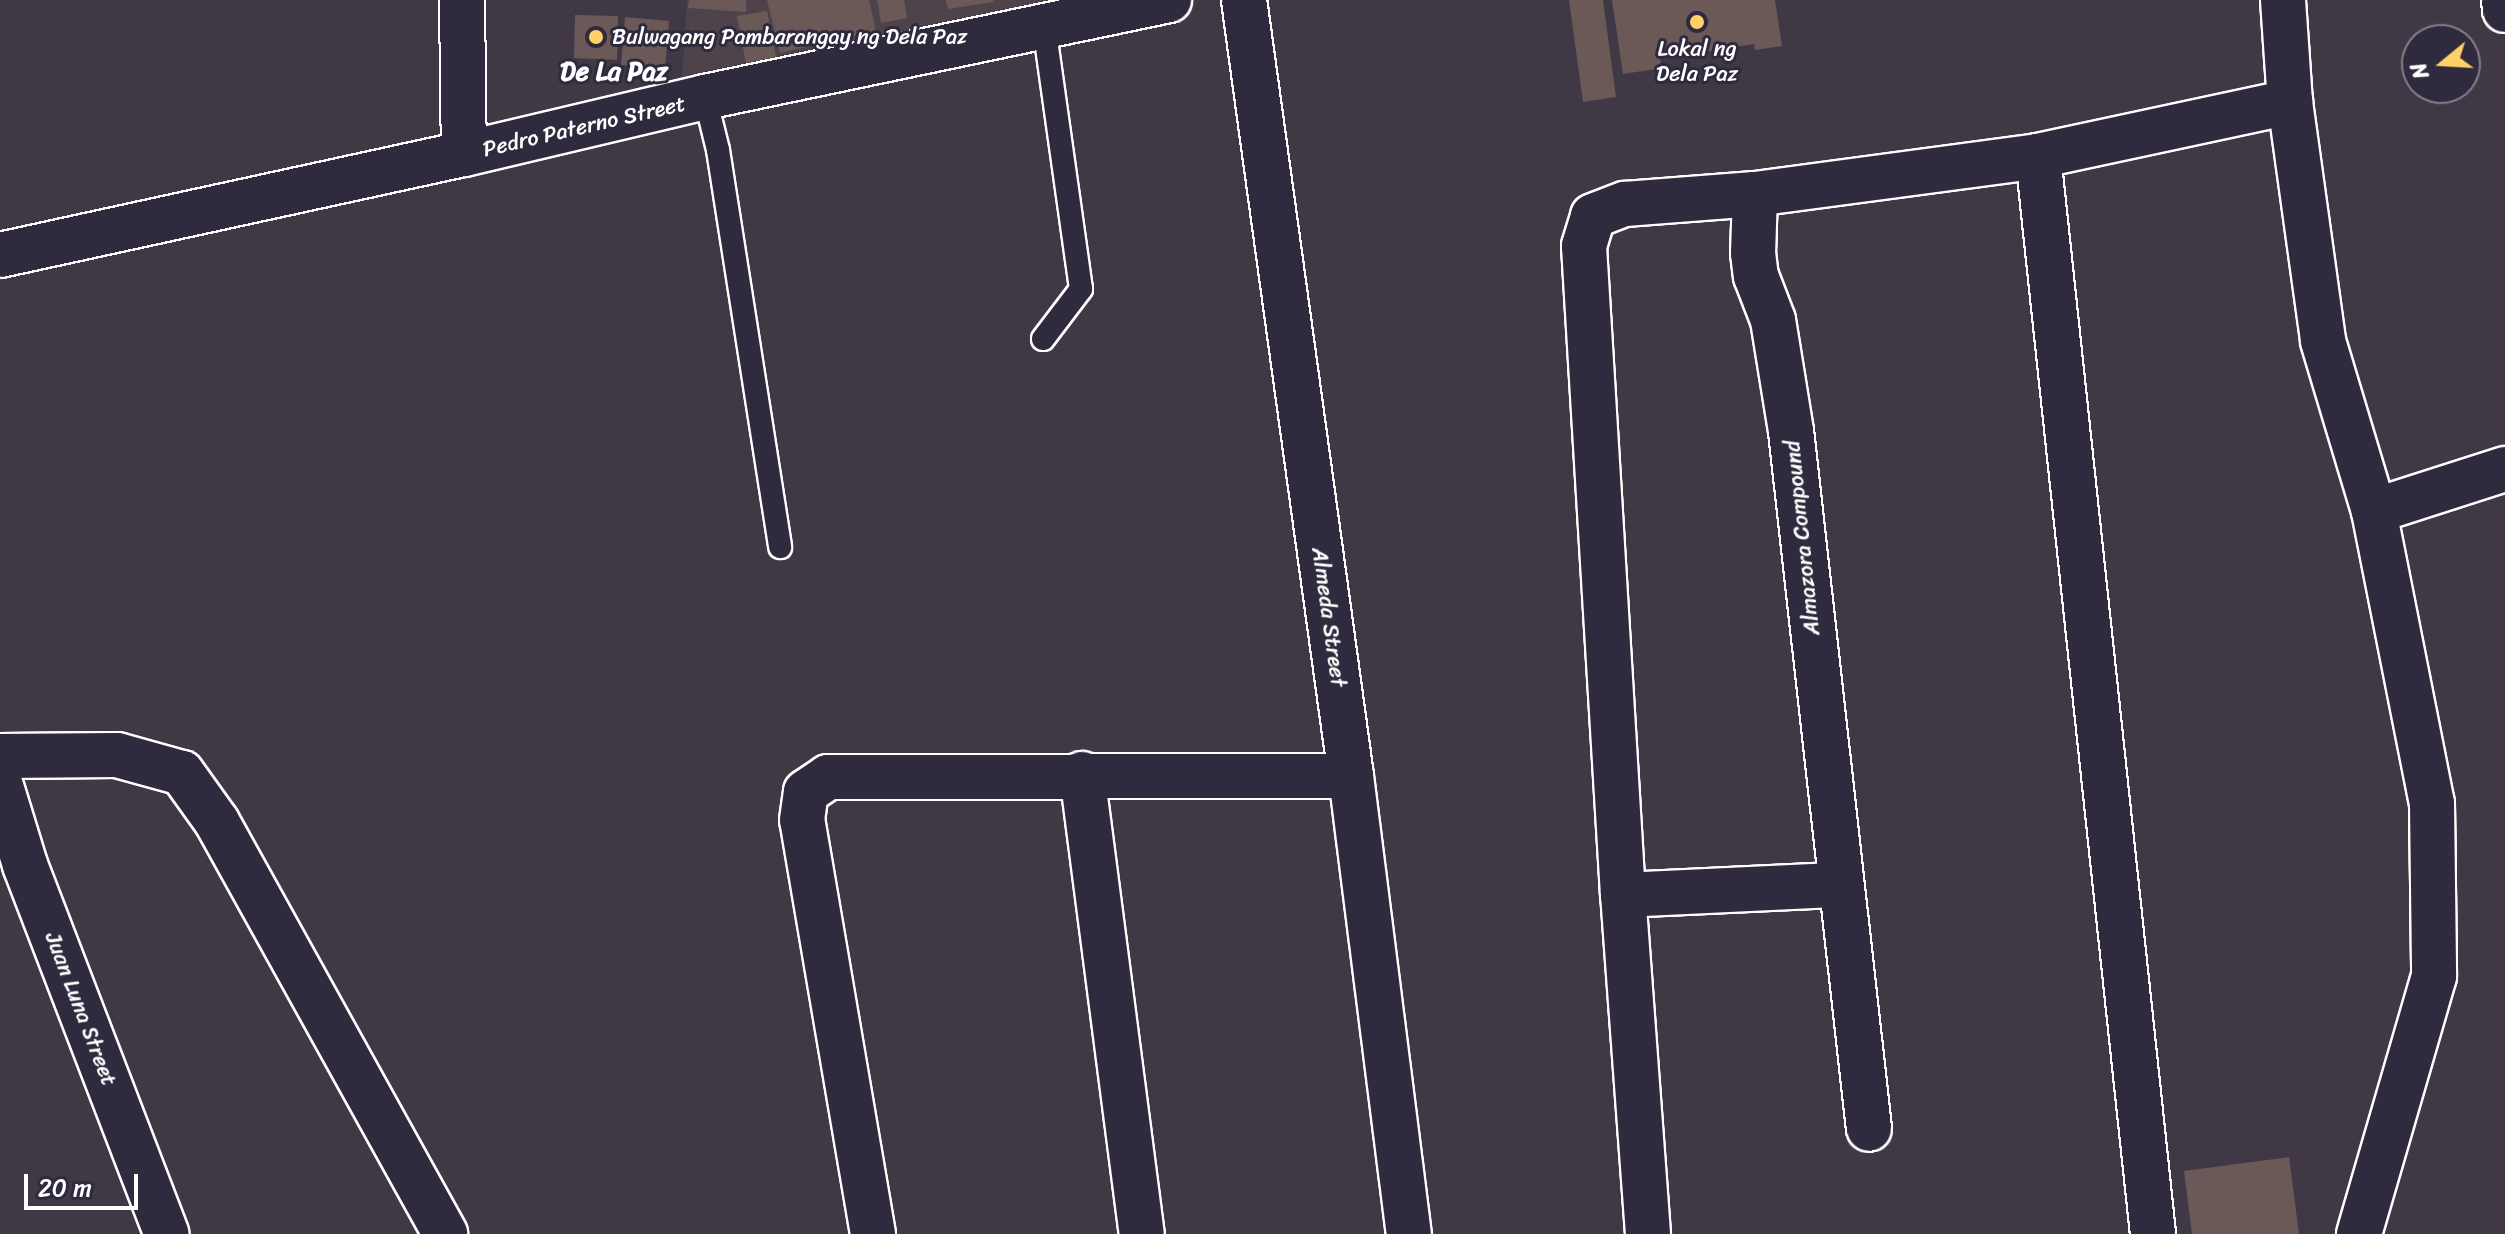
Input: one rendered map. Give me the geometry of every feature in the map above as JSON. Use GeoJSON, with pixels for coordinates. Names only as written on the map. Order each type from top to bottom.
{"type":"FeatureCollection","features":[{"type":"Feature","properties":{"kind":"street"},"geometry":{"type":"LineString","coordinates":[[462,0],[464,154]]}},
{"type":"Feature","properties":{"kind":"street","name":"Pedro Paterno Street"},"geometry":{"type":"LineString","coordinates":[[0,255],[464,154],[705,97],[1169,0]]}},
{"type":"Feature","properties":{"kind":"street","name":"Almeda Street"},"geometry":{"type":"LineString","coordinates":[[1244,0],[1351,776],[1409,1234]]}},
{"type":"Feature","properties":{"kind":"street"},"geometry":{"type":"LineString","coordinates":[[2283,0],[2290,102],[2323,341],[2374,511],[2432,803],[2434,976],[2359,1234]]}},
{"type":"Feature","properties":{"kind":"street"},"geometry":{"type":"LineString","coordinates":[[2504,0],[2505,10]]}},
{"type":"Feature","properties":{"kind":"street"},"geometry":{"type":"LineString","coordinates":[[1648,1234],[1623,895],[1584,246],[1593,216],[1625,204],[1755,194],[2038,156],[2290,102]]}},
{"type":"Feature","properties":{"kind":"street"},"geometry":{"type":"LineString","coordinates":[[2038,156],[2153,1234]]}},
{"type":"Feature","properties":{"kind":"street","name":"Almazora Compound"},"geometry":{"type":"LineString","coordinates":[[1755,194],[1754,265],[1773,320],[1791,431],[1839,885],[1869,1129]]}},
{"type":"Feature","properties":{"kind":"street"},"geometry":{"type":"LineString","coordinates":[[2374,511],[2505,469]]}},
{"type":"Feature","properties":{"kind":"street"},"geometry":{"type":"LineString","coordinates":[[0,756],[117,755],[182,773],[217,822],[445,1234]]}},
{"type":"Feature","properties":{"kind":"street"},"geometry":{"type":"LineString","coordinates":[[1082,774],[1142,1234]]}},
{"type":"Feature","properties":{"kind":"street"},"geometry":{"type":"LineString","coordinates":[[873,1234],[802,820],[806,792],[828,777],[1082,774],[1351,776]]}},
{"type":"Feature","properties":{"kind":"street","name":"Juan Luna Street"},"geometry":{"type":"LineString","coordinates":[[0,783],[13,870],[167,1234]]}},
{"type":"Feature","properties":{"kind":"street"},"geometry":{"type":"LineString","coordinates":[[1623,895],[1839,885]]}},
{"type":"Feature","properties":{"kind":"lane"},"geometry":{"type":"LineString","coordinates":[[1043,339],[1081,289],[1044,25]]}},
{"type":"Feature","properties":{"kind":"lane"},"geometry":{"type":"LineString","coordinates":[[705,97],[718,150],[780,547]]}},
{"type":"Feature","properties":{"kind":"shaded area"},"geometry":{"type":"Polygon","coordinates":[[[687,0],[1048,0],[682,76],[687,0]]]}},
{"type":"Feature","properties":{"kind":"building"},"geometry":{"type":"Polygon","coordinates":[[[689,0],[746,0],[746,12],[688,8],[689,0]]]}},
{"type":"Feature","properties":{"kind":"building"},"geometry":{"type":"Polygon","coordinates":[[[767,0],[869,0],[876,31],[780,53],[767,0]]]}},
{"type":"Feature","properties":{"kind":"building"},"geometry":{"type":"Polygon","coordinates":[[[877,0],[904,0],[907,18],[881,23],[877,0]]]}},
{"type":"Feature","properties":{"kind":"building"},"geometry":{"type":"Polygon","coordinates":[[[946,0],[993,0],[993,2],[948,9],[946,0]]]}},
{"type":"Feature","properties":{"kind":"building"},"geometry":{"type":"Polygon","coordinates":[[[1569,0],[1603,0],[1616,97],[1583,102],[1569,0]]]}},
{"type":"Feature","properties":{"kind":"building","name":"Lokal ng Dela Paz"},"geometry":{"type":"Polygon","coordinates":[[[1612,0],[1775,0],[1782,46],[1755,50],[1754,44],[1660,59],[1662,68],[1623,74],[1612,0]]]}},
{"type":"Feature","properties":{"kind":"building"},"geometry":{"type":"Polygon","coordinates":[[[767,11],[776,57],[746,63],[737,16],[767,11]]]}},
{"type":"Feature","properties":{"kind":"building","name":"Bulwagang Pambarangay ng Dela Paz"},"geometry":{"type":"Polygon","coordinates":[[[575,15],[618,16],[617,60],[574,58],[575,15]]]}},
{"type":"Feature","properties":{"kind":"building"},"geometry":{"type":"Polygon","coordinates":[[[625,17],[669,21],[665,68],[621,65],[625,17]]]}},
{"type":"Feature","properties":{"kind":"building"},"geometry":{"type":"Polygon","coordinates":[[[2289,1157],[2299,1234],[2192,1234],[2184,1171],[2289,1157]]]}},
{"type":"Feature","properties":{"kind":"place","name":"Lokal ng Dela Paz"},"geometry":{"type":"Point","coordinates":[1697,22]}},
{"type":"Feature","properties":{"kind":"place","name":"Bulwagang Pambarangay ng Dela Paz"},"geometry":{"type":"Point","coordinates":[596,37]}},
{"type":"Feature","properties":{"kind":"district","name":"De La Paz"},"geometry":{"type":"Point","coordinates":[614,72]}}]}
